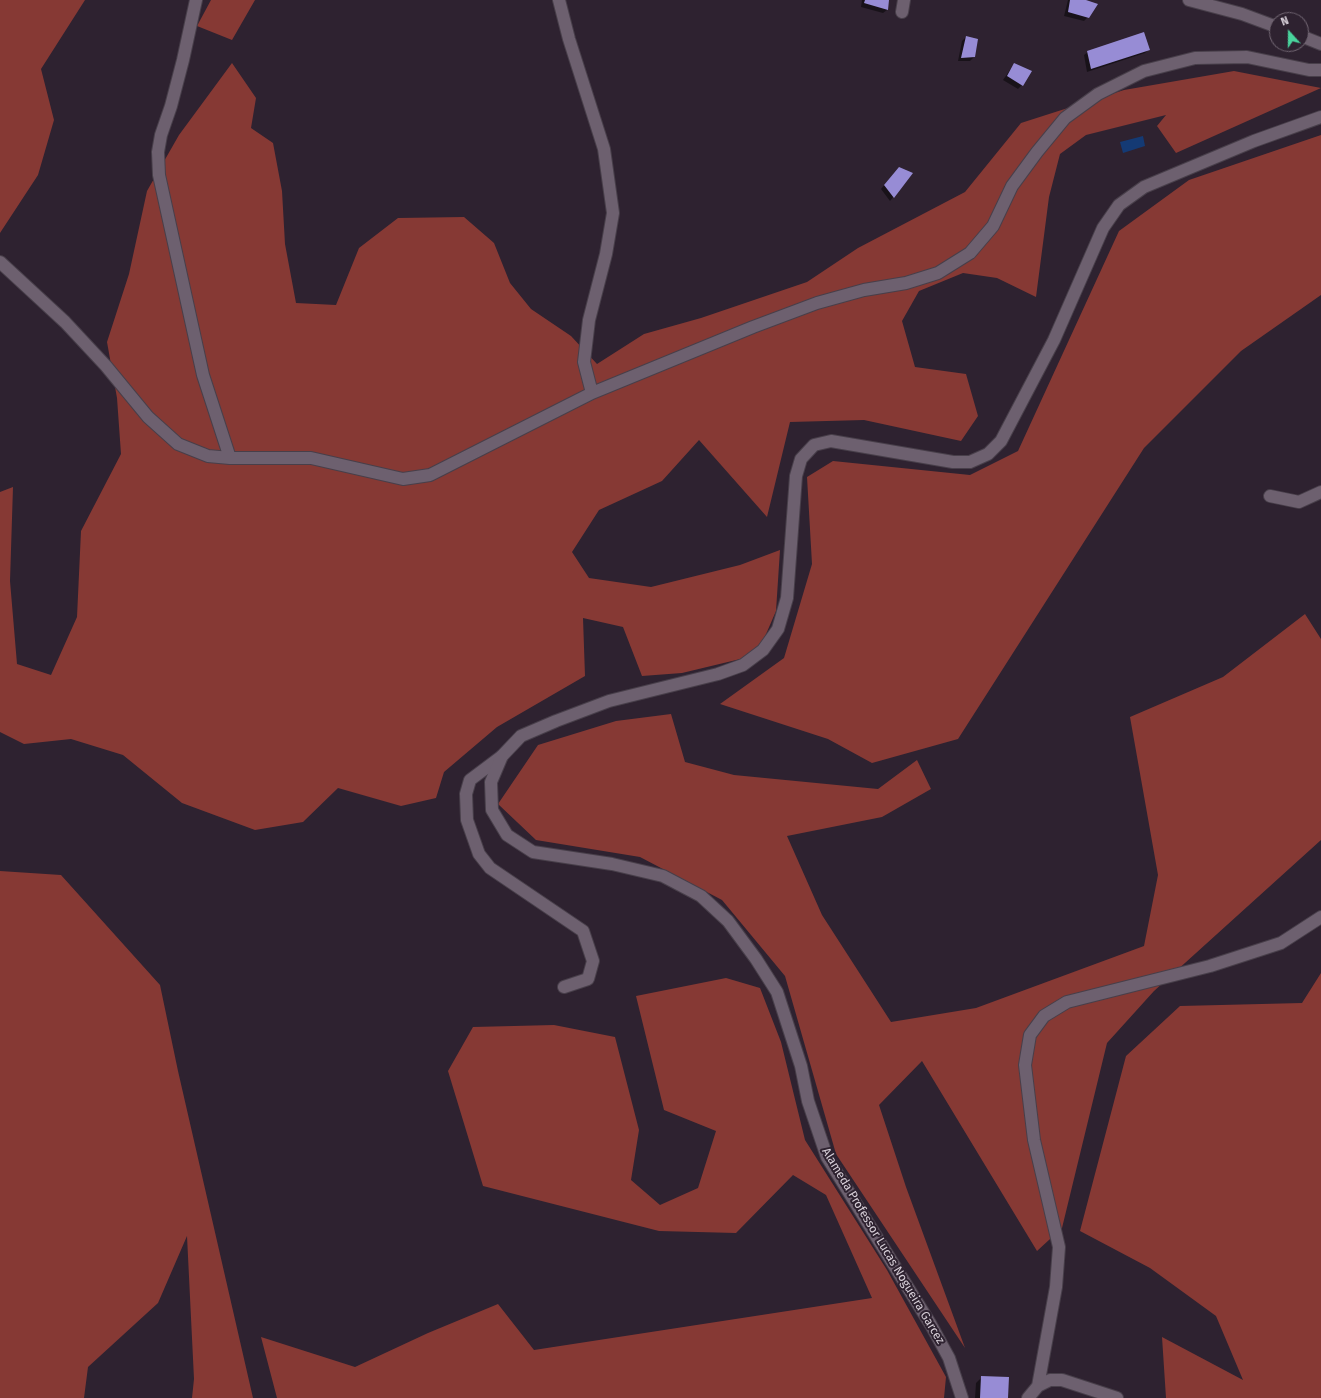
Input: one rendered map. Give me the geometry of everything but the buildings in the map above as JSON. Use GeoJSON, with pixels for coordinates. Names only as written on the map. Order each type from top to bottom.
{"type":"FeatureCollection","features":[{"type":"Feature","properties":{"kind":"street"},"geometry":{"type":"LineString","coordinates":[[196,0],[171,106],[160,135],[158,152],[159,175],[203,375],[230,458]]}},
{"type":"Feature","properties":{"kind":"street"},"geometry":{"type":"LineString","coordinates":[[559,0],[569,39],[604,149],[613,213],[606,254],[589,320],[584,362],[592,393]]}},
{"type":"Feature","properties":{"kind":"street"},"geometry":{"type":"LineString","coordinates":[[1189,0],[1242,14],[1269,24]]}},
{"type":"Feature","properties":{"kind":"street"},"geometry":{"type":"LineString","coordinates":[[1309,39],[1321,44]]}},
{"type":"Feature","properties":{"kind":"street"},"geometry":{"type":"LineString","coordinates":[[0,262],[65,322],[106,366],[148,418],[178,444],[208,456],[230,458],[311,458],[403,479],[430,475],[592,393],[753,327],[817,303],[864,290],[906,283],[938,273],[970,253],[993,226],[1012,186],[1065,118],[1098,94],[1144,71],[1195,58],[1247,57],[1309,70],[1321,70]]}},
{"type":"Feature","properties":{"kind":"street","name":"Alameda Professor Lucas Nogueira Garcez"},"geometry":{"type":"LineString","coordinates":[[962,1398],[949,1358],[931,1325],[827,1157],[808,1101],[801,1066],[777,992],[756,959],[728,921],[701,896],[663,876],[612,864],[533,852],[507,835],[492,810],[491,782],[502,756],[522,736],[556,721],[609,701],[718,674],[744,665],[763,650],[778,629],[787,598],[796,476],[801,459],[814,445],[831,441],[952,462],[970,462],[988,454],[1001,441],[1054,340],[1103,228],[1120,205],[1144,188],[1254,141],[1321,117]]}},
{"type":"Feature","properties":{"kind":"street"},"geometry":{"type":"LineString","coordinates":[[1270,496],[1299,502],[1321,492]]}},
{"type":"Feature","properties":{"kind":"street"},"geometry":{"type":"LineString","coordinates":[[502,756],[470,780],[466,794],[468,820],[479,854],[490,868],[584,931],[593,961],[588,978],[564,987]]}},
{"type":"Feature","properties":{"kind":"street"},"geometry":{"type":"LineString","coordinates":[[1038,1386],[1056,1287],[1059,1247],[1034,1140],[1025,1065],[1030,1035],[1044,1016],[1067,1002],[1210,966],[1281,943],[1321,917]]}},
{"type":"Feature","properties":{"kind":"street"},"geometry":{"type":"LineString","coordinates":[[1028,1398],[1038,1386],[1050,1380],[1062,1380],[1117,1398]]}},
{"type":"Feature","properties":{"kind":"shaded area"},"geometry":{"type":"Polygon","coordinates":[[[0,0],[85,0],[41,69],[54,120],[38,175],[0,233],[0,0]]]}},
{"type":"Feature","properties":{"kind":"shaded area"},"geometry":{"type":"Polygon","coordinates":[[[211,0],[255,0],[232,40],[197,26],[211,0]]]}},
{"type":"Feature","properties":{"kind":"shaded area"},"geometry":{"type":"Polygon","coordinates":[[[232,63],[256,98],[251,128],[273,143],[282,191],[285,244],[296,303],[336,305],[359,248],[398,218],[464,217],[494,243],[510,283],[531,309],[571,336],[597,364],[644,334],[701,318],[807,282],[858,248],[965,192],[1021,123],[1124,90],[1234,71],[1321,88],[1176,153],[1157,126],[1166,115],[1086,135],[1060,154],[1049,197],[1036,297],[997,278],[963,273],[919,291],[902,321],[915,367],[966,374],[978,416],[961,441],[864,420],[790,422],[767,517],[699,440],[662,481],[599,510],[572,552],[589,578],[651,587],[740,565],[780,550],[776,611],[757,655],[682,673],[642,676],[623,627],[583,618],[585,676],[497,727],[444,772],[436,798],[401,806],[338,788],[303,822],[255,830],[182,803],[123,755],[71,739],[24,744],[0,732],[0,492],[13,487],[10,581],[17,664],[51,675],[77,617],[81,531],[121,454],[117,398],[107,342],[129,274],[147,191],[179,135],[232,63]]]}},
{"type":"Feature","properties":{"kind":"shaded area"},"geometry":{"type":"Polygon","coordinates":[[[1321,135],[1321,295],[1241,351],[1144,448],[958,739],[872,763],[828,739],[720,704],[784,658],[812,564],[807,477],[833,461],[970,475],[1018,451],[1119,231],[1189,180],[1321,135]]]}},
{"type":"Feature","properties":{"kind":"shaded area"},"geometry":{"type":"Polygon","coordinates":[[[1305,614],[1321,639],[1321,840],[1154,991],[1107,1043],[1062,1228],[1037,1251],[922,1061],[879,1105],[906,1187],[965,1348],[836,1154],[785,976],[722,900],[640,857],[536,840],[498,804],[538,745],[616,721],[671,714],[685,762],[734,775],[878,789],[917,760],[931,789],[882,817],[787,836],[822,915],[891,1022],[976,1008],[1144,946],[1158,875],[1130,717],[1223,677],[1305,614]]]}},
{"type":"Feature","properties":{"kind":"shaded area"},"geometry":{"type":"Polygon","coordinates":[[[0,871],[61,875],[160,985],[178,1071],[253,1398],[192,1398],[194,1379],[187,1236],[158,1303],[88,1367],[84,1398],[0,1398],[0,871]]]}},
{"type":"Feature","properties":{"kind":"shaded area"},"geometry":{"type":"Polygon","coordinates":[[[1321,973],[1321,1398],[1166,1398],[1162,1337],[1243,1380],[1216,1316],[1150,1268],[1080,1231],[1126,1056],[1180,1006],[1302,1003],[1321,973]]]}},
{"type":"Feature","properties":{"kind":"shaded area"},"geometry":{"type":"Polygon","coordinates":[[[726,978],[760,988],[781,1042],[805,1140],[887,1270],[946,1377],[944,1398],[277,1398],[261,1337],[355,1367],[428,1333],[498,1304],[534,1350],[872,1298],[826,1195],[793,1175],[736,1233],[659,1231],[483,1186],[448,1071],[473,1027],[554,1025],[615,1037],[639,1130],[631,1180],[660,1205],[698,1188],[716,1131],[664,1110],[636,996],[726,978]]]}},
{"type":"Feature","properties":{"kind":"water"},"geometry":{"type":"Polygon","coordinates":[[[1143,136],[1145,146],[1123,153],[1120,142],[1143,136]]]}}]}
